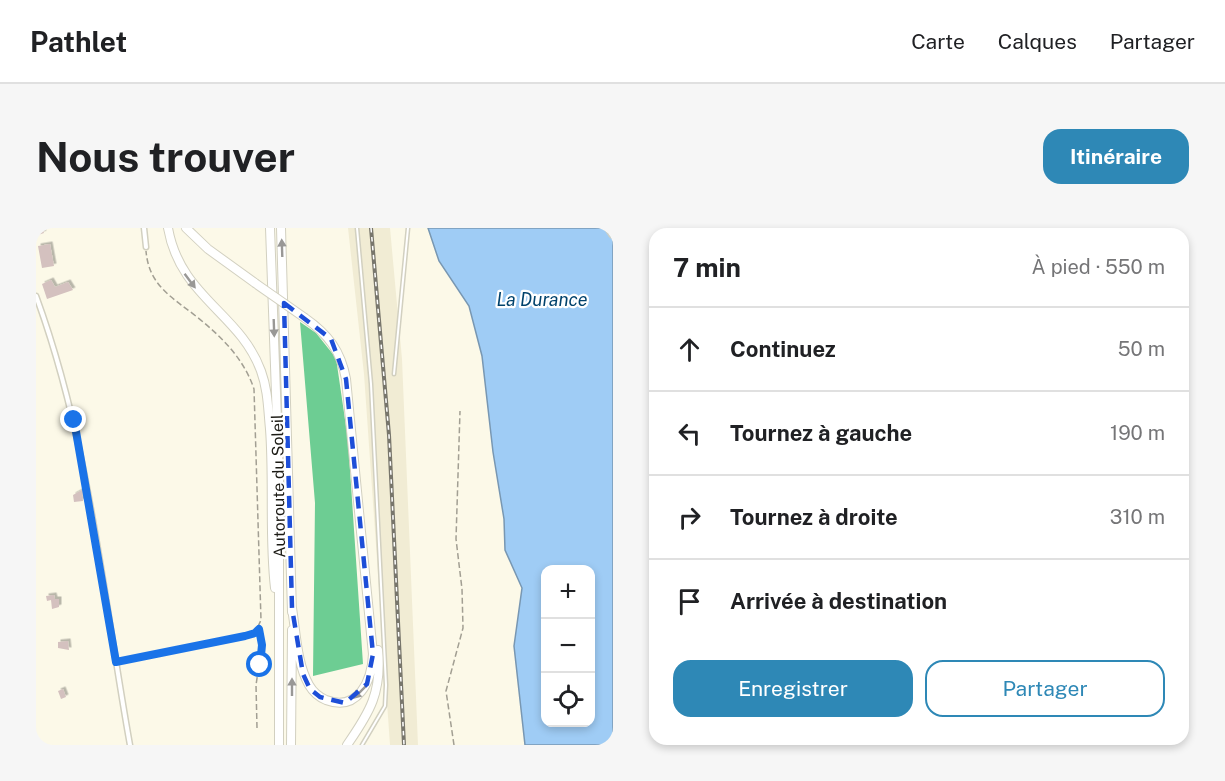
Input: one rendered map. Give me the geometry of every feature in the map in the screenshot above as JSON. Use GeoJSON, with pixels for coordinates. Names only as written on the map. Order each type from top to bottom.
{"type":"FeatureCollection","features":[{"type":"Feature","properties":{"kind":"highway"},"geometry":{"type":"LineString","coordinates":[[168,228],[182,270],[246,344],[261,370],[267,392],[271,442],[274,576],[280,626]]}},
{"type":"Feature","properties":{"kind":"highway"},"geometry":{"type":"LineString","coordinates":[[186,228],[203,244],[334,336],[347,360],[378,654],[376,694],[366,718],[347,745]]}},
{"type":"Feature","properties":{"kind":"highway"},"geometry":{"type":"LineString","coordinates":[[191,228],[255,280]]}},
{"type":"Feature","properties":{"kind":"highway","name":"Autoroute du Soleil"},"geometry":{"type":"LineString","coordinates":[[270,228],[279,477],[279,745]]}},
{"type":"Feature","properties":{"kind":"highway","name":"Autoroute du Soleil"},"geometry":{"type":"LineString","coordinates":[[281,228],[292,608],[291,745]]}},
{"type":"Feature","properties":{"kind":"highway"},"geometry":{"type":"LineString","coordinates":[[292,608],[303,674],[310,689],[320,697],[333,702],[345,703],[355,698],[367,684],[374,654],[346,379],[344,365],[331,339],[305,315]]}},
{"type":"Feature","properties":{"kind":"main road"},"geometry":{"type":"LineString","coordinates":[[609,228],[613,234]]}},
{"type":"Feature","properties":{"kind":"street"},"geometry":{"type":"LineString","coordinates":[[144,228],[146,247]]}},
{"type":"Feature","properties":{"kind":"street"},"geometry":{"type":"LineString","coordinates":[[36,296],[54,345],[74,420],[130,745]]}},
{"type":"Feature","properties":{"kind":"lane"},"geometry":{"type":"LineString","coordinates":[[357,228],[371,384],[386,684],[385,706],[362,745]]}},
{"type":"Feature","properties":{"kind":"lane"},"geometry":{"type":"LineString","coordinates":[[394,374],[408,228]]}},
{"type":"Feature","properties":{"kind":"path"},"geometry":{"type":"LineString","coordinates":[[146,247],[147,264],[153,281],[165,294],[198,318],[240,358],[254,389],[261,587],[259,629],[262,645],[256,685],[257,728]]}},
{"type":"Feature","properties":{"kind":"path"},"geometry":{"type":"LineString","coordinates":[[454,745],[446,691],[463,628],[462,589],[456,539],[460,411]]}},
{"type":"Feature","properties":{"kind":"path"},"geometry":{"type":"LineString","coordinates":[[116,662],[245,636],[259,629]]}},
{"type":"Feature","properties":{"kind":"highlighted area"},"geometry":{"type":"Polygon","coordinates":[[[284,303],[331,339],[346,379],[373,654],[367,684],[345,703],[320,697],[310,689],[303,674],[292,608],[284,303]]]}},
{"type":"Feature","properties":{"kind":"shaded area"},"geometry":{"type":"Polygon","coordinates":[[[348,228],[390,228],[402,359],[418,745],[390,745],[364,374],[348,228]]]}},
{"type":"Feature","properties":{"kind":"green space"},"geometry":{"type":"Polygon","coordinates":[[[300,322],[316,333],[336,358],[348,440],[363,664],[313,676],[315,503],[300,322]]]}},
{"type":"Feature","properties":{"kind":"water","name":"La Durance"},"geometry":{"type":"Polygon","coordinates":[[[428,228],[613,228],[613,745],[525,745],[514,646],[522,588],[505,550],[504,519],[493,452],[482,356],[469,306],[439,261],[428,228]]]}},
{"type":"Feature","properties":{"kind":"building"},"geometry":{"type":"Polygon","coordinates":[[[36,228],[42,228],[44,233],[38,235],[36,228]]]}},
{"type":"Feature","properties":{"kind":"building"},"geometry":{"type":"Polygon","coordinates":[[[50,244],[54,266],[42,268],[38,246],[50,244]]]}},
{"type":"Feature","properties":{"kind":"building"},"geometry":{"type":"Polygon","coordinates":[[[51,280],[55,287],[68,282],[73,290],[47,299],[42,284],[51,280]]]}},
{"type":"Feature","properties":{"kind":"building"},"geometry":{"type":"Polygon","coordinates":[[[82,490],[83,501],[74,502],[73,495],[82,490]]]}},
{"type":"Feature","properties":{"kind":"building"},"geometry":{"type":"Polygon","coordinates":[[[54,595],[55,599],[59,599],[59,607],[52,609],[51,600],[47,601],[46,596],[54,595]]]}},
{"type":"Feature","properties":{"kind":"building"},"geometry":{"type":"Polygon","coordinates":[[[68,641],[69,650],[58,648],[58,642],[68,641]]]}},
{"type":"Feature","properties":{"kind":"building"},"geometry":{"type":"Polygon","coordinates":[[[63,689],[66,697],[61,699],[58,691],[63,689]]]}},
{"type":"Feature","properties":{"kind":"railway"},"geometry":{"type":"LineString","coordinates":[[371,228],[389,435],[404,745]]}},
{"type":"Feature","properties":{"kind":"route"},"geometry":{"type":"LineString","coordinates":[[74,420],[116,662],[245,636],[259,629],[262,645],[260,665]]}}]}
